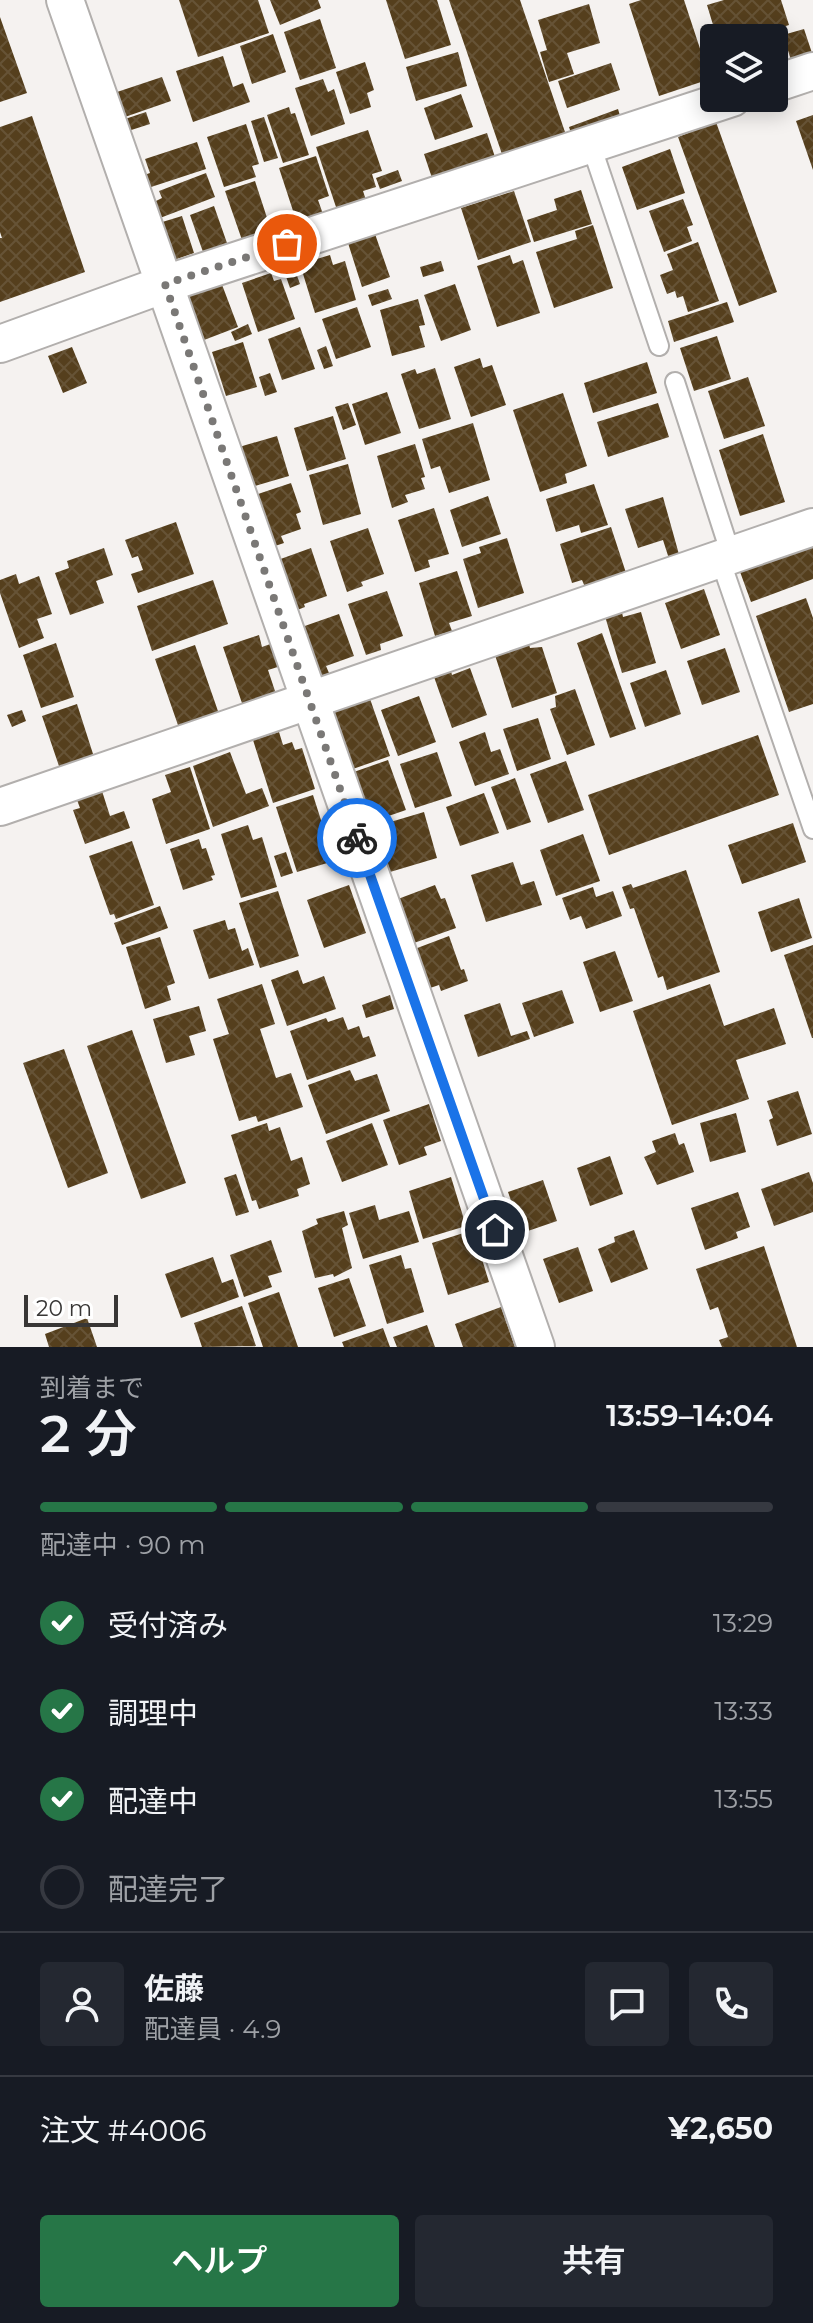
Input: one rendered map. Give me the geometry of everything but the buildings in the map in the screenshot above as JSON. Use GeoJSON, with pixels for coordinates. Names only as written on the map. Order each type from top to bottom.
{"type":"FeatureCollection","features":[{"type":"Feature","properties":{"kind":"street"},"geometry":{"type":"LineString","coordinates":[[65,0],[536,1347]]}},
{"type":"Feature","properties":{"kind":"street"},"geometry":{"type":"LineString","coordinates":[[788,79],[813,71]]}},
{"type":"Feature","properties":{"kind":"street"},"geometry":{"type":"LineString","coordinates":[[0,344],[165,284],[700,109]]}},
{"type":"Feature","properties":{"kind":"street"},"geometry":{"type":"LineString","coordinates":[[0,807],[813,527]]}},
{"type":"Feature","properties":{"kind":"lane"},"geometry":{"type":"LineString","coordinates":[[591,145],[659,346]]}},
{"type":"Feature","properties":{"kind":"lane"},"geometry":{"type":"LineString","coordinates":[[675,382],[725,557],[813,829]]}},
{"type":"Feature","properties":{"kind":"way so far"},"geometry":{"type":"LineString","coordinates":[[287,244],[165,284],[357,838]]}},
{"type":"Feature","properties":{"kind":"route"},"geometry":{"type":"LineString","coordinates":[[357,838],[495,1230]]}}]}
